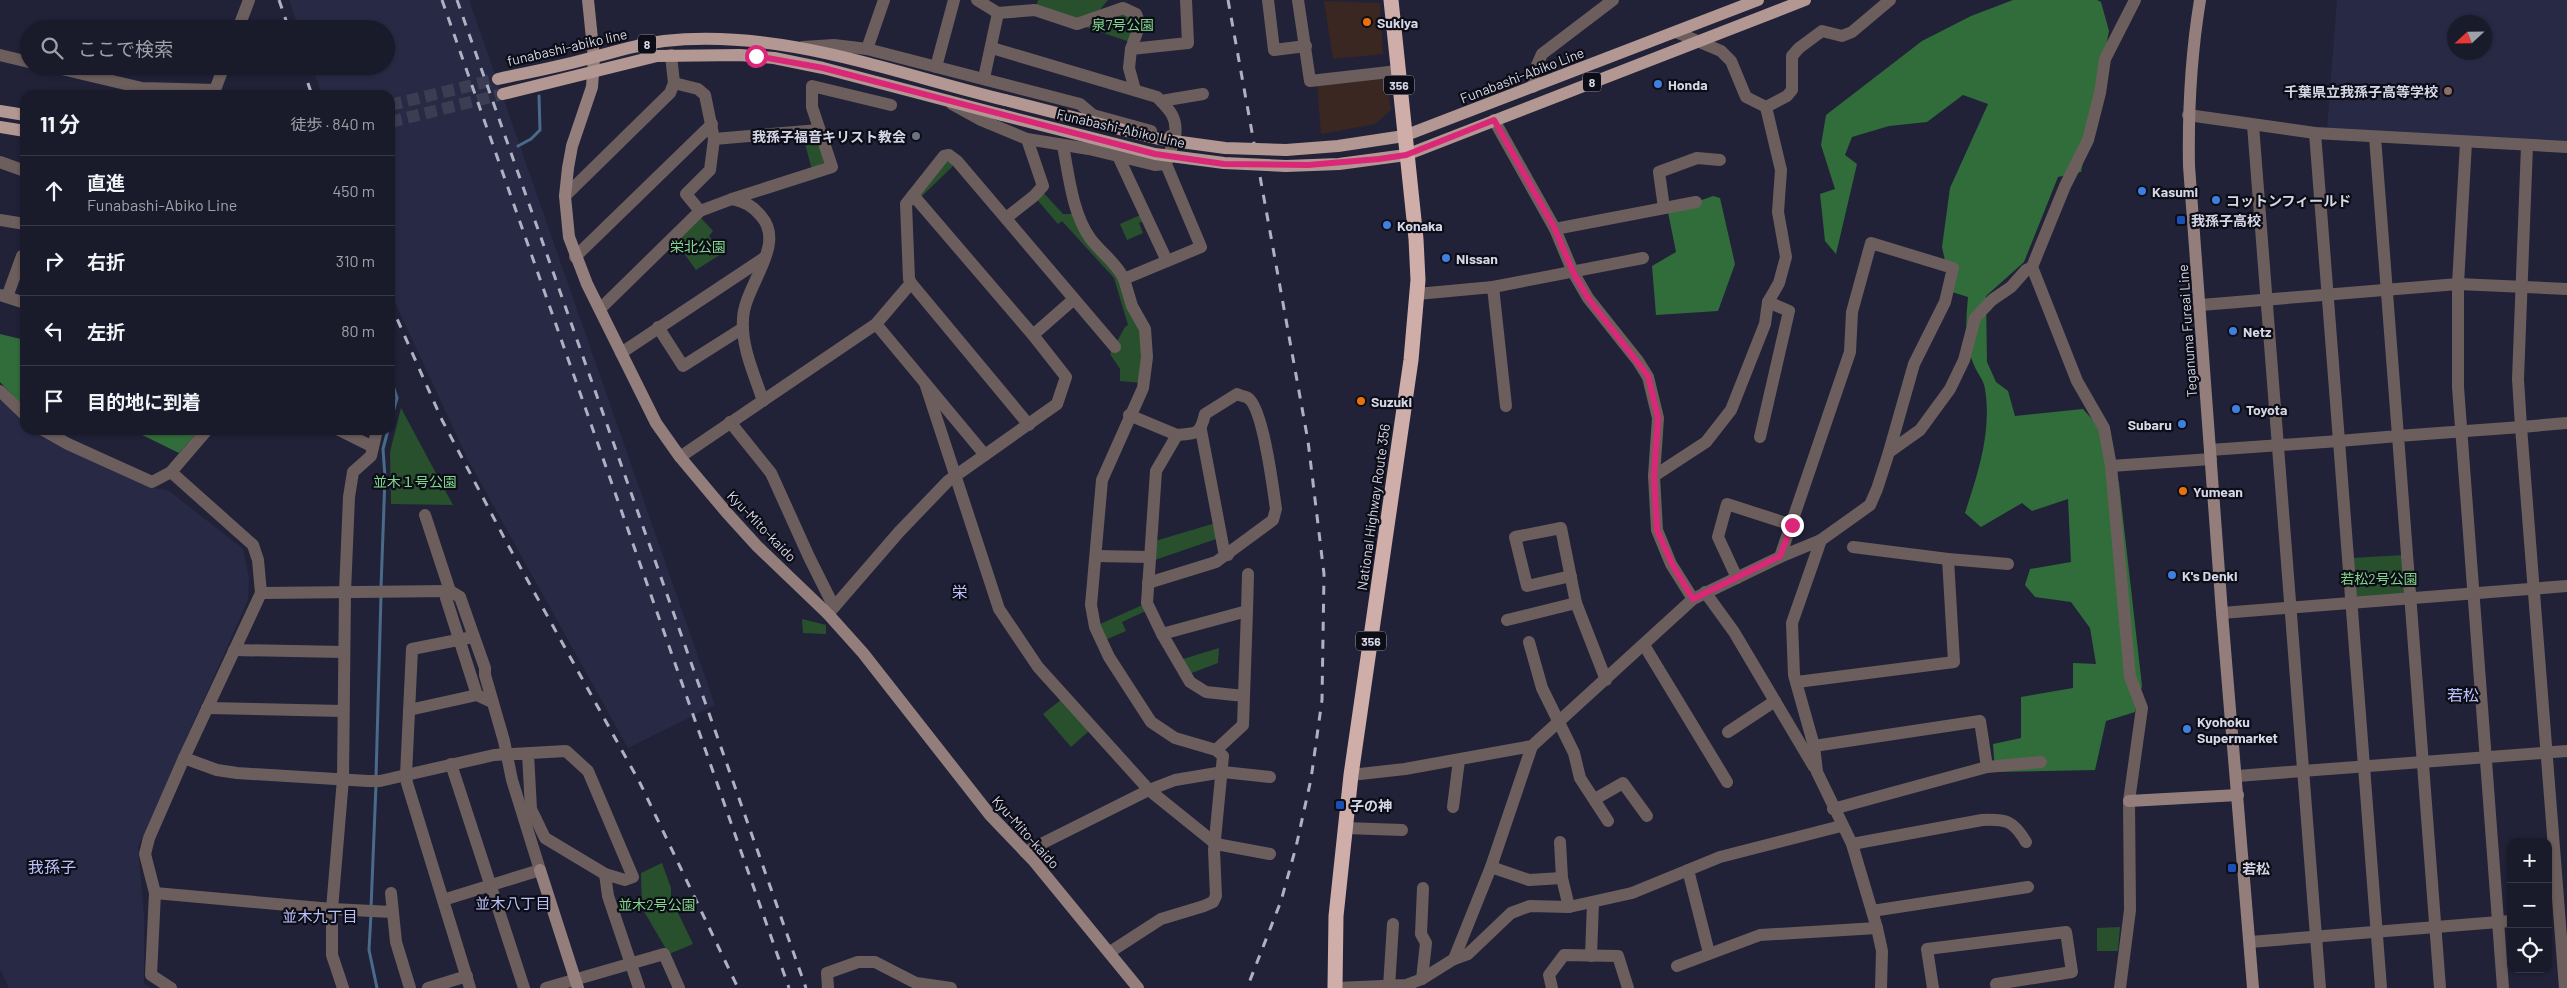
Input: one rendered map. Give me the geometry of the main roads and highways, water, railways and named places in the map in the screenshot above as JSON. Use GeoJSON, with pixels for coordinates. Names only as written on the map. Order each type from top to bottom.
{"type":"FeatureCollection","features":[{"type":"Feature","properties":{"kind":"highway","name":"National Highway Route 356"},"geometry":{"type":"LineString","coordinates":[[1335,988],[1336,916],[1345,828],[1411,360],[1417,294],[1416,239],[1390,0]]}},
{"type":"Feature","properties":{"kind":"main road","name":"Funabashi-Abiko Line"},"geometry":{"type":"LineString","coordinates":[[801,47],[1159,139],[1225,148],[1286,150],[1338,146],[1404,136],[1758,0]]}},
{"type":"Feature","properties":{"kind":"main road","name":"Funabashi-Abiko Line"},"geometry":{"type":"LineString","coordinates":[[503,94],[616,66],[671,55],[733,55],[774,58],[1155,154],[1224,164],[1286,166],[1339,164],[1406,155],[1805,0]]}},
{"type":"Feature","properties":{"kind":"main road","name":"funabashi-abiko line"},"geometry":{"type":"LineString","coordinates":[[498,79],[594,58],[631,47],[664,41],[743,39],[801,47]]}},
{"type":"Feature","properties":{"kind":"main road"},"geometry":{"type":"LineString","coordinates":[[0,111],[20,114]]}},
{"type":"Feature","properties":{"kind":"main road"},"geometry":{"type":"LineString","coordinates":[[0,127],[20,130]]}},
{"type":"Feature","properties":{"kind":"waterway"},"geometry":{"type":"LineString","coordinates":[[518,146],[531,139],[540,130],[539,96]]}},
{"type":"Feature","properties":{"kind":"waterway"},"geometry":{"type":"LineString","coordinates":[[395,392],[397,398],[395,405]]}},
{"type":"Feature","properties":{"kind":"waterway"},"geometry":{"type":"LineString","coordinates":[[381,588],[385,477],[383,449],[387,435]]}},
{"type":"Feature","properties":{"kind":"waterway"},"geometry":{"type":"LineString","coordinates":[[376,778],[381,595]]}},
{"type":"Feature","properties":{"kind":"waterway"},"geometry":{"type":"LineString","coordinates":[[371,908],[376,785]]}},
{"type":"Feature","properties":{"kind":"waterway"},"geometry":{"type":"LineString","coordinates":[[371,914],[369,950],[377,988]]}},
{"type":"Feature","properties":{"kind":"tunnel"},"geometry":{"type":"LineString","coordinates":[[395,104],[498,79]]}},
{"type":"Feature","properties":{"kind":"tunnel"},"geometry":{"type":"LineString","coordinates":[[395,121],[503,94]]}},
{"type":"Feature","properties":{"kind":"railway"},"geometry":{"type":"LineString","coordinates":[[279,0],[286,20]]}},
{"type":"Feature","properties":{"kind":"railway"},"geometry":{"type":"LineString","coordinates":[[442,0],[789,988]]}},
{"type":"Feature","properties":{"kind":"railway"},"geometry":{"type":"LineString","coordinates":[[457,0],[806,988]]}},
{"type":"Feature","properties":{"kind":"railway"},"geometry":{"type":"LineString","coordinates":[[1228,0],[1308,441],[1324,574],[1322,700],[1311,779],[1296,847],[1281,901],[1247,988]]}},
{"type":"Feature","properties":{"kind":"railway"},"geometry":{"type":"LineString","coordinates":[[305,75],[310,90]]}},
{"type":"Feature","properties":{"kind":"railway"},"geometry":{"type":"LineString","coordinates":[[395,314],[442,420],[508,545],[640,783],[738,988]]}},
{"type":"Feature","properties":{"kind":"place","name":"Sukiya"},"geometry":{"type":"Point","coordinates":[1367,22]}},
{"type":"Feature","properties":{"kind":"place","name":"Honda"},"geometry":{"type":"Point","coordinates":[1658,84]}},
{"type":"Feature","properties":{"kind":"place","name":"千葉県立我孫子高等学校"},"geometry":{"type":"Point","coordinates":[2448,91]}},
{"type":"Feature","properties":{"kind":"place","name":"我孫子福音キリスト教会"},"geometry":{"type":"Point","coordinates":[916,136]}},
{"type":"Feature","properties":{"kind":"place","name":"Kasumi"},"geometry":{"type":"Point","coordinates":[2142,191]}},
{"type":"Feature","properties":{"kind":"place","name":"コットンフィールド"},"geometry":{"type":"Point","coordinates":[2216,200]}},
{"type":"Feature","properties":{"kind":"place","name":"我孫子高校"},"geometry":{"type":"Point","coordinates":[2181,220]}},
{"type":"Feature","properties":{"kind":"place","name":"Konaka"},"geometry":{"type":"Point","coordinates":[1387,225]}},
{"type":"Feature","properties":{"kind":"place","name":"Nissan"},"geometry":{"type":"Point","coordinates":[1446,258]}},
{"type":"Feature","properties":{"kind":"place","name":"Netz"},"geometry":{"type":"Point","coordinates":[2233,331]}},
{"type":"Feature","properties":{"kind":"place","name":"Suzuki"},"geometry":{"type":"Point","coordinates":[1361,401]}},
{"type":"Feature","properties":{"kind":"place","name":"Toyota"},"geometry":{"type":"Point","coordinates":[2236,409]}},
{"type":"Feature","properties":{"kind":"place","name":"Subaru"},"geometry":{"type":"Point","coordinates":[2182,424]}},
{"type":"Feature","properties":{"kind":"place","name":"Yumean"},"geometry":{"type":"Point","coordinates":[2183,491]}},
{"type":"Feature","properties":{"kind":"place","name":"K's Denki"},"geometry":{"type":"Point","coordinates":[2172,575]}},
{"type":"Feature","properties":{"kind":"place","name":"Kyohoku Supermarket"},"geometry":{"type":"Point","coordinates":[2187,729]}},
{"type":"Feature","properties":{"kind":"place","name":"子の神"},"geometry":{"type":"Point","coordinates":[1340,805]}},
{"type":"Feature","properties":{"kind":"place","name":"若松"},"geometry":{"type":"Point","coordinates":[2232,868]}},
{"type":"Feature","properties":{"kind":"district","name":"栄"},"geometry":{"type":"Point","coordinates":[960,591]}},
{"type":"Feature","properties":{"kind":"district","name":"若松"},"geometry":{"type":"Point","coordinates":[2463,694]}},
{"type":"Feature","properties":{"kind":"district","name":"我孫子"},"geometry":{"type":"Point","coordinates":[52,866]}},
{"type":"Feature","properties":{"kind":"district","name":"並木八丁目"},"geometry":{"type":"Point","coordinates":[513,903]}},
{"type":"Feature","properties":{"kind":"district","name":"並木九丁目"},"geometry":{"type":"Point","coordinates":[320,916]}},
{"type":"Feature","properties":{"kind":"park label","name":"泉7号公園"},"geometry":{"type":"Point","coordinates":[1123,24]}},
{"type":"Feature","properties":{"kind":"park label","name":"栄北公園"},"geometry":{"type":"Point","coordinates":[698,246]}},
{"type":"Feature","properties":{"kind":"park label","name":"並木１号公園"},"geometry":{"type":"Point","coordinates":[415,481]}},
{"type":"Feature","properties":{"kind":"park label","name":"若松2号公園"},"geometry":{"type":"Point","coordinates":[2379,578]}},
{"type":"Feature","properties":{"kind":"park label","name":"並木2号公園"},"geometry":{"type":"Point","coordinates":[657,904]}}]}
